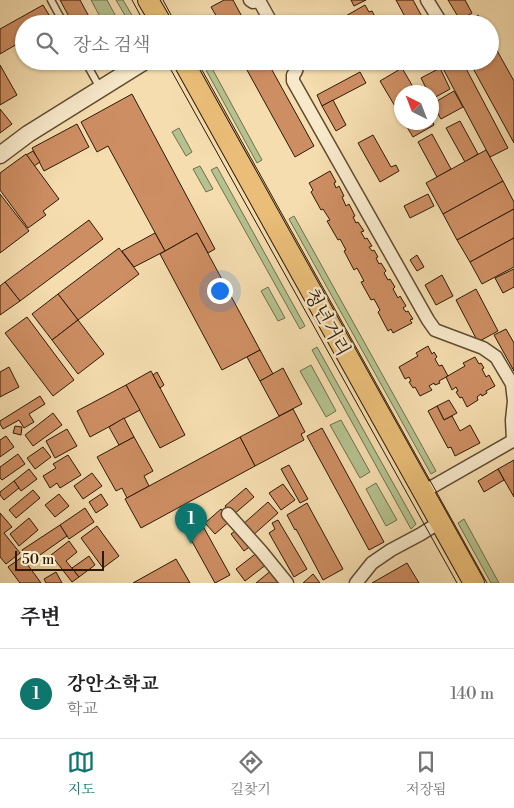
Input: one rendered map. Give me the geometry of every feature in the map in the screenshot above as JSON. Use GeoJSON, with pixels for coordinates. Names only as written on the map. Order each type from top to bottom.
{"type":"FeatureCollection","features":[{"type":"Feature","properties":{"kind":"main road"},"geometry":{"type":"LineString","coordinates":[[148,0],[157,15]]}},
{"type":"Feature","properties":{"kind":"main road","name":"청년거리"},"geometry":{"type":"LineString","coordinates":[[187,70],[474,583]]}},
{"type":"Feature","properties":{"kind":"street"},"geometry":{"type":"LineString","coordinates":[[250,0],[253,2],[258,1],[267,15]]}},
{"type":"Feature","properties":{"kind":"street"},"geometry":{"type":"LineString","coordinates":[[427,0],[436,15]]}},
{"type":"Feature","properties":{"kind":"street"},"geometry":{"type":"LineString","coordinates":[[0,155],[28,134],[131,70]]}},
{"type":"Feature","properties":{"kind":"street"},"geometry":{"type":"LineString","coordinates":[[296,70],[293,75],[293,80],[428,320],[435,330],[483,348],[496,357],[512,384],[514,401],[512,420],[513,440],[423,492]]}},
{"type":"Feature","properties":{"kind":"street"},"geometry":{"type":"LineString","coordinates":[[228,514],[287,583]]}},
{"type":"Feature","properties":{"kind":"street"},"geometry":{"type":"LineString","coordinates":[[356,583],[372,563],[440,522]]}},
{"type":"Feature","properties":{"kind":"lane"},"geometry":{"type":"LineString","coordinates":[[51,0],[59,15]]}},
{"type":"Feature","properties":{"kind":"lane"},"geometry":{"type":"LineString","coordinates":[[90,70],[100,89]]}},
{"type":"Feature","properties":{"kind":"green space"},"geometry":{"type":"Polygon","coordinates":[[[91,0],[107,0],[115,15],[99,15],[91,0]]]}},
{"type":"Feature","properties":{"kind":"green space"},"geometry":{"type":"Polygon","coordinates":[[[116,0],[123,0],[132,15],[125,15],[116,0]]]}},
{"type":"Feature","properties":{"kind":"green space"},"geometry":{"type":"Polygon","coordinates":[[[206,70],[213,70],[262,160],[257,163],[206,70]]]}},
{"type":"Feature","properties":{"kind":"green space"},"geometry":{"type":"Polygon","coordinates":[[[179,128],[192,152],[186,156],[172,132],[179,128]]]}},
{"type":"Feature","properties":{"kind":"green space"},"geometry":{"type":"Polygon","coordinates":[[[200,166],[213,189],[206,192],[193,169],[200,166]]]}},
{"type":"Feature","properties":{"kind":"green space"},"geometry":{"type":"Polygon","coordinates":[[[217,167],[305,326],[300,329],[211,170],[217,167]]]}},
{"type":"Feature","properties":{"kind":"green space"},"geometry":{"type":"Polygon","coordinates":[[[294,216],[436,471],[431,474],[289,219],[294,216]]]}},
{"type":"Feature","properties":{"kind":"green space"},"geometry":{"type":"Polygon","coordinates":[[[268,287],[285,318],[278,321],[261,291],[268,287]]]}},
{"type":"Feature","properties":{"kind":"green space"},"geometry":{"type":"Polygon","coordinates":[[[317,347],[416,524],[411,529],[312,350],[317,347]]]}},
{"type":"Feature","properties":{"kind":"green space"},"geometry":{"type":"Polygon","coordinates":[[[311,365],[336,411],[326,417],[300,371],[311,365]]]}},
{"type":"Feature","properties":{"kind":"green space"},"geometry":{"type":"Polygon","coordinates":[[[341,420],[370,472],[360,478],[330,425],[341,420]]]}},
{"type":"Feature","properties":{"kind":"green space"},"geometry":{"type":"Polygon","coordinates":[[[376,483],[397,520],[386,526],[366,489],[376,483]]]}},
{"type":"Feature","properties":{"kind":"green space"},"geometry":{"type":"Polygon","coordinates":[[[464,519],[499,583],[491,583],[458,523],[464,519]]]}},
{"type":"Feature","properties":{"kind":"building"},"geometry":{"type":"Polygon","coordinates":[[[60,0],[80,0],[88,15],[68,15],[60,0]]]}},
{"type":"Feature","properties":{"kind":"building"},"geometry":{"type":"Polygon","coordinates":[[[224,0],[233,0],[241,15],[216,15],[211,7],[224,0]]]}},
{"type":"Feature","properties":{"kind":"building"},"geometry":{"type":"Polygon","coordinates":[[[351,0],[366,0],[354,6],[351,0]]]}},
{"type":"Feature","properties":{"kind":"building"},"geometry":{"type":"Polygon","coordinates":[[[396,0],[413,0],[421,15],[404,15],[396,0]]]}},
{"type":"Feature","properties":{"kind":"building"},"geometry":{"type":"Polygon","coordinates":[[[448,0],[465,0],[472,13],[469,15],[457,15],[448,0]]]}},
{"type":"Feature","properties":{"kind":"building"},"geometry":{"type":"Polygon","coordinates":[[[43,5],[49,15],[25,15],[43,5]]]}},
{"type":"Feature","properties":{"kind":"building"},"geometry":{"type":"Polygon","coordinates":[[[365,5],[369,12],[372,11],[374,15],[348,15],[365,5]]]}},
{"type":"Feature","properties":{"kind":"building"},"geometry":{"type":"Polygon","coordinates":[[[15,21],[15,45],[0,54],[0,29],[15,21]]]}},
{"type":"Feature","properties":{"kind":"building"},"geometry":{"type":"Polygon","coordinates":[[[499,54],[514,81],[514,143],[474,70],[499,70],[499,54]]]}},
{"type":"Feature","properties":{"kind":"building"},"geometry":{"type":"Polygon","coordinates":[[[0,65],[17,95],[0,105],[0,65]]]}},
{"type":"Feature","properties":{"kind":"building"},"geometry":{"type":"Polygon","coordinates":[[[247,70],[272,70],[314,146],[295,157],[247,70]]]}},
{"type":"Feature","properties":{"kind":"building"},"geometry":{"type":"Polygon","coordinates":[[[399,70],[403,70],[412,85],[394,85],[394,105],[380,81],[399,70]]]}},
{"type":"Feature","properties":{"kind":"building"},"geometry":{"type":"Polygon","coordinates":[[[436,70],[441,70],[450,89],[439,95],[439,85],[424,85],[421,78],[436,70]]]}},
{"type":"Feature","properties":{"kind":"building"},"geometry":{"type":"Polygon","coordinates":[[[444,70],[467,70],[508,148],[490,157],[444,70]]]}},
{"type":"Feature","properties":{"kind":"building"},"geometry":{"type":"Polygon","coordinates":[[[360,72],[366,83],[322,106],[317,95],[360,72]]]}},
{"type":"Feature","properties":{"kind":"building"},"geometry":{"type":"Polygon","coordinates":[[[454,91],[463,107],[441,119],[439,116],[439,100],[454,91]]]}},
{"type":"Feature","properties":{"kind":"building"},"geometry":{"type":"Polygon","coordinates":[[[132,94],[215,249],[208,253],[197,233],[165,251],[108,146],[97,152],[81,122],[132,94]]]}},
{"type":"Feature","properties":{"kind":"building"},"geometry":{"type":"Polygon","coordinates":[[[333,100],[346,125],[336,131],[322,106],[333,100]]]}},
{"type":"Feature","properties":{"kind":"building"},"geometry":{"type":"Polygon","coordinates":[[[0,109],[12,124],[0,133],[0,109]]]}},
{"type":"Feature","properties":{"kind":"building"},"geometry":{"type":"Polygon","coordinates":[[[460,121],[478,154],[465,162],[446,128],[460,121]]]}},
{"type":"Feature","properties":{"kind":"building"},"geometry":{"type":"Polygon","coordinates":[[[77,124],[89,147],[44,171],[32,148],[77,124]]]}},
{"type":"Feature","properties":{"kind":"building"},"geometry":{"type":"Polygon","coordinates":[[[409,130],[425,130],[413,137],[409,130]]]}},
{"type":"Feature","properties":{"kind":"building"},"geometry":{"type":"Polygon","coordinates":[[[432,134],[451,169],[437,177],[418,142],[432,134]]]}},
{"type":"Feature","properties":{"kind":"building"},"geometry":{"type":"Polygon","coordinates":[[[373,135],[391,167],[396,165],[399,171],[380,182],[358,143],[373,135]]]}},
{"type":"Feature","properties":{"kind":"building"},"geometry":{"type":"Polygon","coordinates":[[[486,150],[503,181],[443,214],[426,183],[486,150]]]}},
{"type":"Feature","properties":{"kind":"building"},"geometry":{"type":"Polygon","coordinates":[[[33,151],[40,162],[34,166],[26,155],[33,151]]]}},
{"type":"Feature","properties":{"kind":"building"},"geometry":{"type":"Polygon","coordinates":[[[26,154],[59,199],[43,211],[46,215],[28,228],[0,190],[0,173],[26,154]]]}},
{"type":"Feature","properties":{"kind":"building"},"geometry":{"type":"Polygon","coordinates":[[[330,171],[336,182],[334,183],[336,188],[339,186],[344,196],[342,197],[346,206],[349,204],[356,223],[358,222],[364,231],[361,232],[365,239],[367,238],[372,246],[369,247],[372,251],[374,250],[379,264],[381,263],[386,271],[384,273],[395,287],[393,289],[398,298],[400,296],[406,306],[403,308],[406,312],[408,311],[413,319],[410,320],[412,323],[393,333],[391,329],[388,331],[378,312],[380,310],[374,299],[371,300],[361,282],[364,281],[357,268],[354,270],[340,239],[338,240],[327,221],[330,220],[323,209],[321,210],[311,192],[313,190],[309,183],[330,171]]]}},
{"type":"Feature","properties":{"kind":"building"},"geometry":{"type":"Polygon","coordinates":[[[503,181],[514,202],[514,209],[457,240],[443,214],[503,181]]]}},
{"type":"Feature","properties":{"kind":"building"},"geometry":{"type":"Polygon","coordinates":[[[0,194],[29,231],[0,253],[0,194]]]}},
{"type":"Feature","properties":{"kind":"building"},"geometry":{"type":"Polygon","coordinates":[[[428,194],[434,206],[410,218],[404,206],[428,194]]]}},
{"type":"Feature","properties":{"kind":"building"},"geometry":{"type":"Polygon","coordinates":[[[514,209],[514,238],[470,262],[457,240],[514,209]]]}},
{"type":"Feature","properties":{"kind":"building"},"geometry":{"type":"Polygon","coordinates":[[[89,220],[103,239],[20,301],[5,282],[89,220]]]}},
{"type":"Feature","properties":{"kind":"building"},"geometry":{"type":"Polygon","coordinates":[[[155,233],[165,251],[134,267],[122,251],[155,233]]]}},
{"type":"Feature","properties":{"kind":"building"},"geometry":{"type":"Polygon","coordinates":[[[197,233],[260,350],[222,370],[160,254],[197,233]]]}},
{"type":"Feature","properties":{"kind":"building"},"geometry":{"type":"Polygon","coordinates":[[[514,238],[514,267],[482,284],[470,262],[514,238]]]}},
{"type":"Feature","properties":{"kind":"building"},"geometry":{"type":"Polygon","coordinates":[[[119,248],[139,274],[78,320],[58,294],[119,248]]]}},
{"type":"Feature","properties":{"kind":"building"},"geometry":{"type":"Polygon","coordinates":[[[417,255],[424,267],[417,271],[410,260],[417,255]]]}},
{"type":"Feature","properties":{"kind":"building"},"geometry":{"type":"Polygon","coordinates":[[[514,269],[514,287],[503,293],[495,278],[514,269]]]}},
{"type":"Feature","properties":{"kind":"building"},"geometry":{"type":"Polygon","coordinates":[[[442,275],[453,296],[436,305],[425,285],[442,275]]]}},
{"type":"Feature","properties":{"kind":"building"},"geometry":{"type":"Polygon","coordinates":[[[5,282],[20,301],[0,315],[0,286],[5,282]]]}},
{"type":"Feature","properties":{"kind":"building"},"geometry":{"type":"Polygon","coordinates":[[[476,289],[498,331],[478,342],[456,300],[476,289]]]}},
{"type":"Feature","properties":{"kind":"building"},"geometry":{"type":"Polygon","coordinates":[[[58,294],[78,320],[52,340],[32,314],[58,294]]]}},
{"type":"Feature","properties":{"kind":"building"},"geometry":{"type":"Polygon","coordinates":[[[27,317],[74,380],[53,396],[5,333],[27,317]]]}},
{"type":"Feature","properties":{"kind":"building"},"geometry":{"type":"Polygon","coordinates":[[[78,320],[104,354],[78,374],[52,340],[78,320]]]}},
{"type":"Feature","properties":{"kind":"building"},"geometry":{"type":"Polygon","coordinates":[[[506,329],[514,343],[514,371],[494,335],[506,329]]]}},
{"type":"Feature","properties":{"kind":"building"},"geometry":{"type":"Polygon","coordinates":[[[428,346],[432,354],[434,352],[437,357],[435,359],[439,366],[442,365],[448,376],[439,381],[440,383],[435,385],[434,383],[429,386],[432,390],[420,396],[415,387],[413,388],[409,382],[411,381],[409,377],[405,379],[399,367],[418,356],[416,353],[428,346]]]}},
{"type":"Feature","properties":{"kind":"building"},"geometry":{"type":"Polygon","coordinates":[[[260,350],[273,374],[260,381],[247,357],[260,350]]]}},
{"type":"Feature","properties":{"kind":"building"},"geometry":{"type":"Polygon","coordinates":[[[475,357],[484,368],[482,369],[486,377],[489,375],[495,386],[486,391],[487,393],[477,397],[478,400],[467,407],[462,397],[460,398],[456,392],[458,391],[456,387],[452,390],[446,377],[465,366],[463,363],[475,357]]]}},
{"type":"Feature","properties":{"kind":"building"},"geometry":{"type":"Polygon","coordinates":[[[9,367],[19,387],[0,397],[0,372],[9,367]]]}},
{"type":"Feature","properties":{"kind":"building"},"geometry":{"type":"Polygon","coordinates":[[[283,368],[302,404],[279,416],[260,381],[283,368]]]}},
{"type":"Feature","properties":{"kind":"building"},"geometry":{"type":"Polygon","coordinates":[[[151,371],[185,435],[160,448],[126,385],[151,371]]]}},
{"type":"Feature","properties":{"kind":"building"},"geometry":{"type":"Polygon","coordinates":[[[157,372],[164,385],[160,388],[153,375],[157,372]]]}},
{"type":"Feature","properties":{"kind":"building"},"geometry":{"type":"Polygon","coordinates":[[[126,385],[140,410],[90,437],[77,411],[126,385]]]}},
{"type":"Feature","properties":{"kind":"building"},"geometry":{"type":"Polygon","coordinates":[[[40,396],[45,404],[29,414],[34,422],[24,428],[19,420],[3,429],[0,421],[40,396]]]}},
{"type":"Feature","properties":{"kind":"building"},"geometry":{"type":"Polygon","coordinates":[[[449,400],[457,413],[444,420],[437,406],[449,400]]]}},
{"type":"Feature","properties":{"kind":"building"},"geometry":{"type":"Polygon","coordinates":[[[437,406],[444,420],[452,416],[460,431],[470,425],[480,443],[455,456],[451,447],[448,448],[428,411],[437,406]]]}},
{"type":"Feature","properties":{"kind":"building"},"geometry":{"type":"Polygon","coordinates":[[[293,409],[305,432],[301,434],[304,440],[255,466],[240,437],[293,409]]]}},
{"type":"Feature","properties":{"kind":"building"},"geometry":{"type":"Polygon","coordinates":[[[53,413],[62,425],[33,446],[25,435],[53,413]]]}},
{"type":"Feature","properties":{"kind":"building"},"geometry":{"type":"Polygon","coordinates":[[[124,418],[134,437],[119,445],[109,427],[124,418]]]}},
{"type":"Feature","properties":{"kind":"building"},"geometry":{"type":"Polygon","coordinates":[[[15,426],[22,427],[21,435],[13,433],[15,426]]]}},
{"type":"Feature","properties":{"kind":"building"},"geometry":{"type":"Polygon","coordinates":[[[322,428],[384,542],[369,550],[307,436],[322,428]]]}},
{"type":"Feature","properties":{"kind":"building"},"geometry":{"type":"Polygon","coordinates":[[[67,429],[77,446],[55,458],[46,441],[67,429]]]}},
{"type":"Feature","properties":{"kind":"building"},"geometry":{"type":"Polygon","coordinates":[[[6,436],[14,447],[0,457],[0,440],[6,436]]]}},
{"type":"Feature","properties":{"kind":"building"},"geometry":{"type":"Polygon","coordinates":[[[134,437],[153,471],[144,476],[149,486],[127,498],[122,488],[116,491],[97,457],[134,437]]]}},
{"type":"Feature","properties":{"kind":"building"},"geometry":{"type":"Polygon","coordinates":[[[240,437],[255,466],[141,528],[125,499],[240,437]]]}},
{"type":"Feature","properties":{"kind":"building"},"geometry":{"type":"Polygon","coordinates":[[[43,447],[51,457],[35,469],[27,458],[43,447]]]}},
{"type":"Feature","properties":{"kind":"building"},"geometry":{"type":"Polygon","coordinates":[[[18,454],[25,464],[2,480],[0,478],[0,467],[18,454]]]}},
{"type":"Feature","properties":{"kind":"building"},"geometry":{"type":"Polygon","coordinates":[[[68,455],[81,475],[60,488],[57,483],[50,488],[43,476],[56,468],[53,464],[68,455]]]}},
{"type":"Feature","properties":{"kind":"building"},"geometry":{"type":"Polygon","coordinates":[[[514,460],[514,497],[498,469],[514,460]]]}},
{"type":"Feature","properties":{"kind":"building"},"geometry":{"type":"Polygon","coordinates":[[[289,465],[308,499],[300,503],[281,469],[289,465]]]}},
{"type":"Feature","properties":{"kind":"building"},"geometry":{"type":"Polygon","coordinates":[[[29,469],[37,479],[21,491],[14,481],[29,469]]]}},
{"type":"Feature","properties":{"kind":"building"},"geometry":{"type":"Polygon","coordinates":[[[498,469],[504,480],[484,492],[478,481],[498,469]]]}},
{"type":"Feature","properties":{"kind":"building"},"geometry":{"type":"Polygon","coordinates":[[[92,473],[102,486],[83,499],[74,486],[92,473]]]}},
{"type":"Feature","properties":{"kind":"building"},"geometry":{"type":"Polygon","coordinates":[[[14,481],[19,488],[4,500],[0,492],[14,481]]]}},
{"type":"Feature","properties":{"kind":"building"},"geometry":{"type":"Polygon","coordinates":[[[283,484],[295,500],[281,510],[269,493],[283,484]]]}},
{"type":"Feature","properties":{"kind":"building"},"geometry":{"type":"Polygon","coordinates":[[[246,488],[254,497],[233,515],[225,506],[246,488]]]}},
{"type":"Feature","properties":{"kind":"building"},"geometry":{"type":"Polygon","coordinates":[[[33,490],[40,498],[16,518],[9,510],[33,490]]]}},
{"type":"Feature","properties":{"kind":"building"},"geometry":{"type":"Polygon","coordinates":[[[59,494],[69,506],[55,517],[45,505],[59,494]]]}},
{"type":"Feature","properties":{"kind":"building"},"geometry":{"type":"Polygon","coordinates":[[[101,494],[108,505],[96,513],[89,502],[101,494]]]}},
{"type":"Feature","properties":{"kind":"building"},"geometry":{"type":"Polygon","coordinates":[[[268,502],[278,513],[252,536],[242,525],[268,502]]]}},
{"type":"Feature","properties":{"kind":"building"},"geometry":{"type":"Polygon","coordinates":[[[307,503],[343,569],[323,580],[287,515],[307,503]]]}},
{"type":"Feature","properties":{"kind":"building"},"geometry":{"type":"Polygon","coordinates":[[[85,508],[94,522],[69,539],[60,525],[85,508]]]}},
{"type":"Feature","properties":{"kind":"building"},"geometry":{"type":"Polygon","coordinates":[[[221,509],[231,520],[215,534],[205,523],[221,509]]]}},
{"type":"Feature","properties":{"kind":"building"},"geometry":{"type":"Polygon","coordinates":[[[0,513],[12,527],[4,533],[20,553],[6,564],[0,557],[0,513]]]}},
{"type":"Feature","properties":{"kind":"building"},"geometry":{"type":"Polygon","coordinates":[[[29,518],[38,530],[19,546],[10,534],[29,518]]]}},
{"type":"Feature","properties":{"kind":"building"},"geometry":{"type":"Polygon","coordinates":[[[278,520],[307,569],[294,577],[269,533],[275,529],[272,523],[278,520]]]}},
{"type":"Feature","properties":{"kind":"building"},"geometry":{"type":"Polygon","coordinates":[[[60,525],[67,536],[30,562],[22,550],[60,525]]]}},
{"type":"Feature","properties":{"kind":"building"},"geometry":{"type":"Polygon","coordinates":[[[97,526],[119,556],[103,568],[81,538],[97,526]]]}},
{"type":"Feature","properties":{"kind":"building"},"geometry":{"type":"Polygon","coordinates":[[[204,528],[230,575],[215,583],[189,536],[204,528]]]}},
{"type":"Feature","properties":{"kind":"building"},"geometry":{"type":"Polygon","coordinates":[[[239,528],[252,545],[244,551],[231,534],[239,528]]]}},
{"type":"Feature","properties":{"kind":"building"},"geometry":{"type":"Polygon","coordinates":[[[69,541],[77,552],[66,561],[79,577],[72,582],[51,555],[69,541]]]}},
{"type":"Feature","properties":{"kind":"building"},"geometry":{"type":"Polygon","coordinates":[[[258,552],[267,564],[245,581],[236,569],[258,552]]]}},
{"type":"Feature","properties":{"kind":"building"},"geometry":{"type":"Polygon","coordinates":[[[89,556],[95,565],[79,577],[72,568],[89,556]]]}},
{"type":"Feature","properties":{"kind":"building"},"geometry":{"type":"Polygon","coordinates":[[[22,557],[41,583],[20,583],[8,567],[22,557]]]}},
{"type":"Feature","properties":{"kind":"building"},"geometry":{"type":"Polygon","coordinates":[[[176,559],[190,583],[133,583],[176,559]]]}},
{"type":"Feature","properties":{"kind":"building"},"geometry":{"type":"Polygon","coordinates":[[[407,563],[419,583],[372,583],[407,563]]]}},
{"type":"Feature","properties":{"kind":"building"},"geometry":{"type":"Polygon","coordinates":[[[273,569],[284,583],[256,583],[273,569]]]}},
{"type":"Feature","properties":{"kind":"building"},"geometry":{"type":"Polygon","coordinates":[[[56,572],[62,583],[46,583],[44,579],[56,572]]]}},
{"type":"Feature","properties":{"kind":"building"},"geometry":{"type":"Polygon","coordinates":[[[313,574],[320,583],[303,583],[313,574]]]}},
{"type":"Feature","properties":{"kind":"tram line"},"geometry":{"type":"LineString","coordinates":[[132,0],[140,15]]}},
{"type":"Feature","properties":{"kind":"tram line"},"geometry":{"type":"LineString","coordinates":[[163,0],[171,15]]}},
{"type":"Feature","properties":{"kind":"tram line"},"geometry":{"type":"LineString","coordinates":[[171,70],[457,583]]}},
{"type":"Feature","properties":{"kind":"tram line"},"geometry":{"type":"LineString","coordinates":[[202,70],[487,583]]}},
{"type":"Feature","properties":{"kind":"place","name":"강안소학교"},"geometry":{"type":"Point","coordinates":[191,544]}}]}
